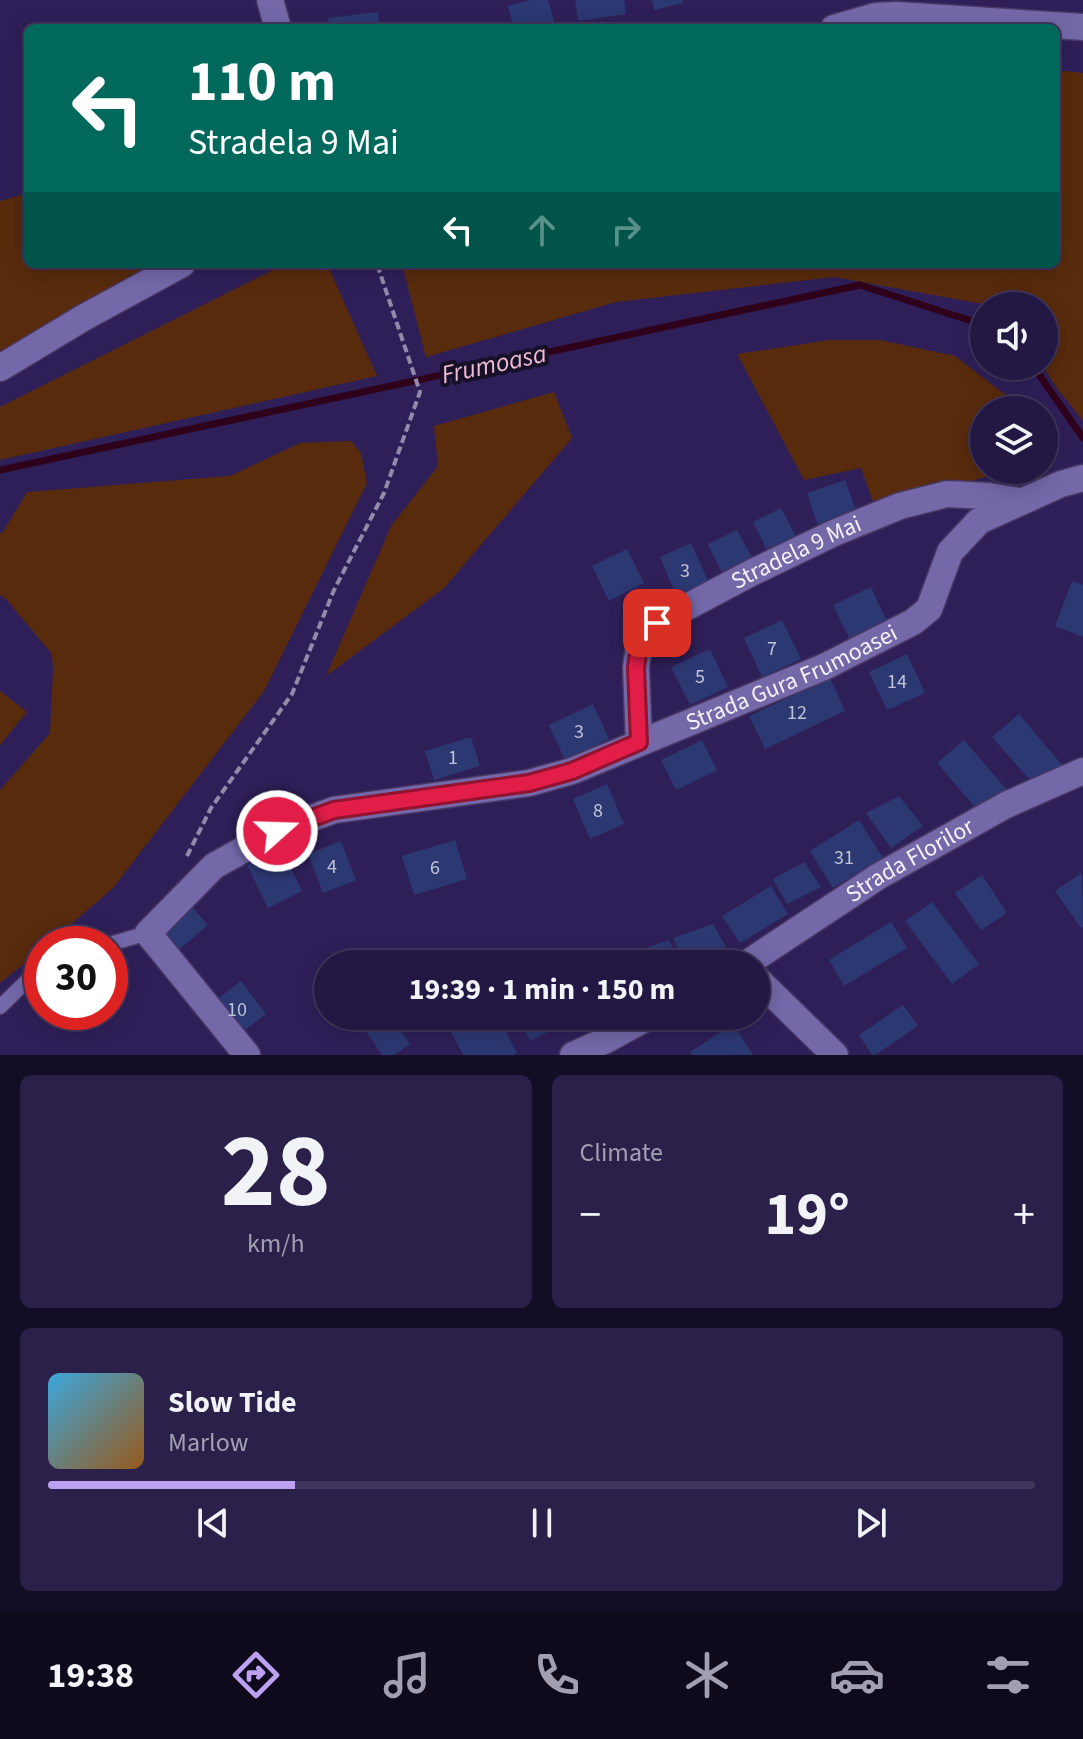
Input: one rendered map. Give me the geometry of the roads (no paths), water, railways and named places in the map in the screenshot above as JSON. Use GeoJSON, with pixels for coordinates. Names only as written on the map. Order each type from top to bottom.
{"type":"FeatureCollection","features":[{"type":"Feature","properties":{"kind":"street"},"geometry":{"type":"LineString","coordinates":[[270,0],[277,24]]}},
{"type":"Feature","properties":{"kind":"street"},"geometry":{"type":"LineString","coordinates":[[848,24],[876,16],[897,15],[1036,24]]}},
{"type":"Feature","properties":{"kind":"street"},"geometry":{"type":"LineString","coordinates":[[1060,26],[1083,27]]}},
{"type":"Feature","properties":{"kind":"street"},"geometry":{"type":"LineString","coordinates":[[0,368],[175,268]]}},
{"type":"Feature","properties":{"kind":"street","name":"Strada Gura Frumoasei"},"geometry":{"type":"LineString","coordinates":[[148,933],[214,866],[277,831],[334,810],[529,783],[572,771],[824,667],[913,622],[929,609],[950,552],[979,521],[1019,501],[1083,478]]}},
{"type":"Feature","properties":{"kind":"street","name":"Stradela 9 Mai"},"geometry":{"type":"LineString","coordinates":[[639,742],[637,657],[639,645],[657,623],[834,533],[900,506],[947,494],[1019,501]]}},
{"type":"Feature","properties":{"kind":"street","name":"Strada Florilor"},"geometry":{"type":"LineString","coordinates":[[767,950],[879,876],[1006,805],[1083,771]]}},
{"type":"Feature","properties":{"kind":"street"},"geometry":{"type":"LineString","coordinates":[[148,933],[247,1055]]}},
{"type":"Feature","properties":{"kind":"street"},"geometry":{"type":"LineString","coordinates":[[770,992],[835,1055]]}},
{"type":"Feature","properties":{"kind":"street"},"geometry":{"type":"LineString","coordinates":[[573,1055],[624,1030]]}},
{"type":"Feature","properties":{"kind":"lane"},"geometry":{"type":"LineString","coordinates":[[128,939],[148,933]]}},
{"type":"Feature","properties":{"kind":"lane"},"geometry":{"type":"LineString","coordinates":[[0,1007],[24,985]]}},
{"type":"Feature","properties":{"kind":"waterway","name":"Frumoasa"},"geometry":{"type":"LineString","coordinates":[[0,470],[860,285],[970,320]]}},
{"type":"Feature","properties":{"kind":"waterway","name":"Frumoasa"},"geometry":{"type":"LineString","coordinates":[[1043,380],[1083,438]]}}]}
